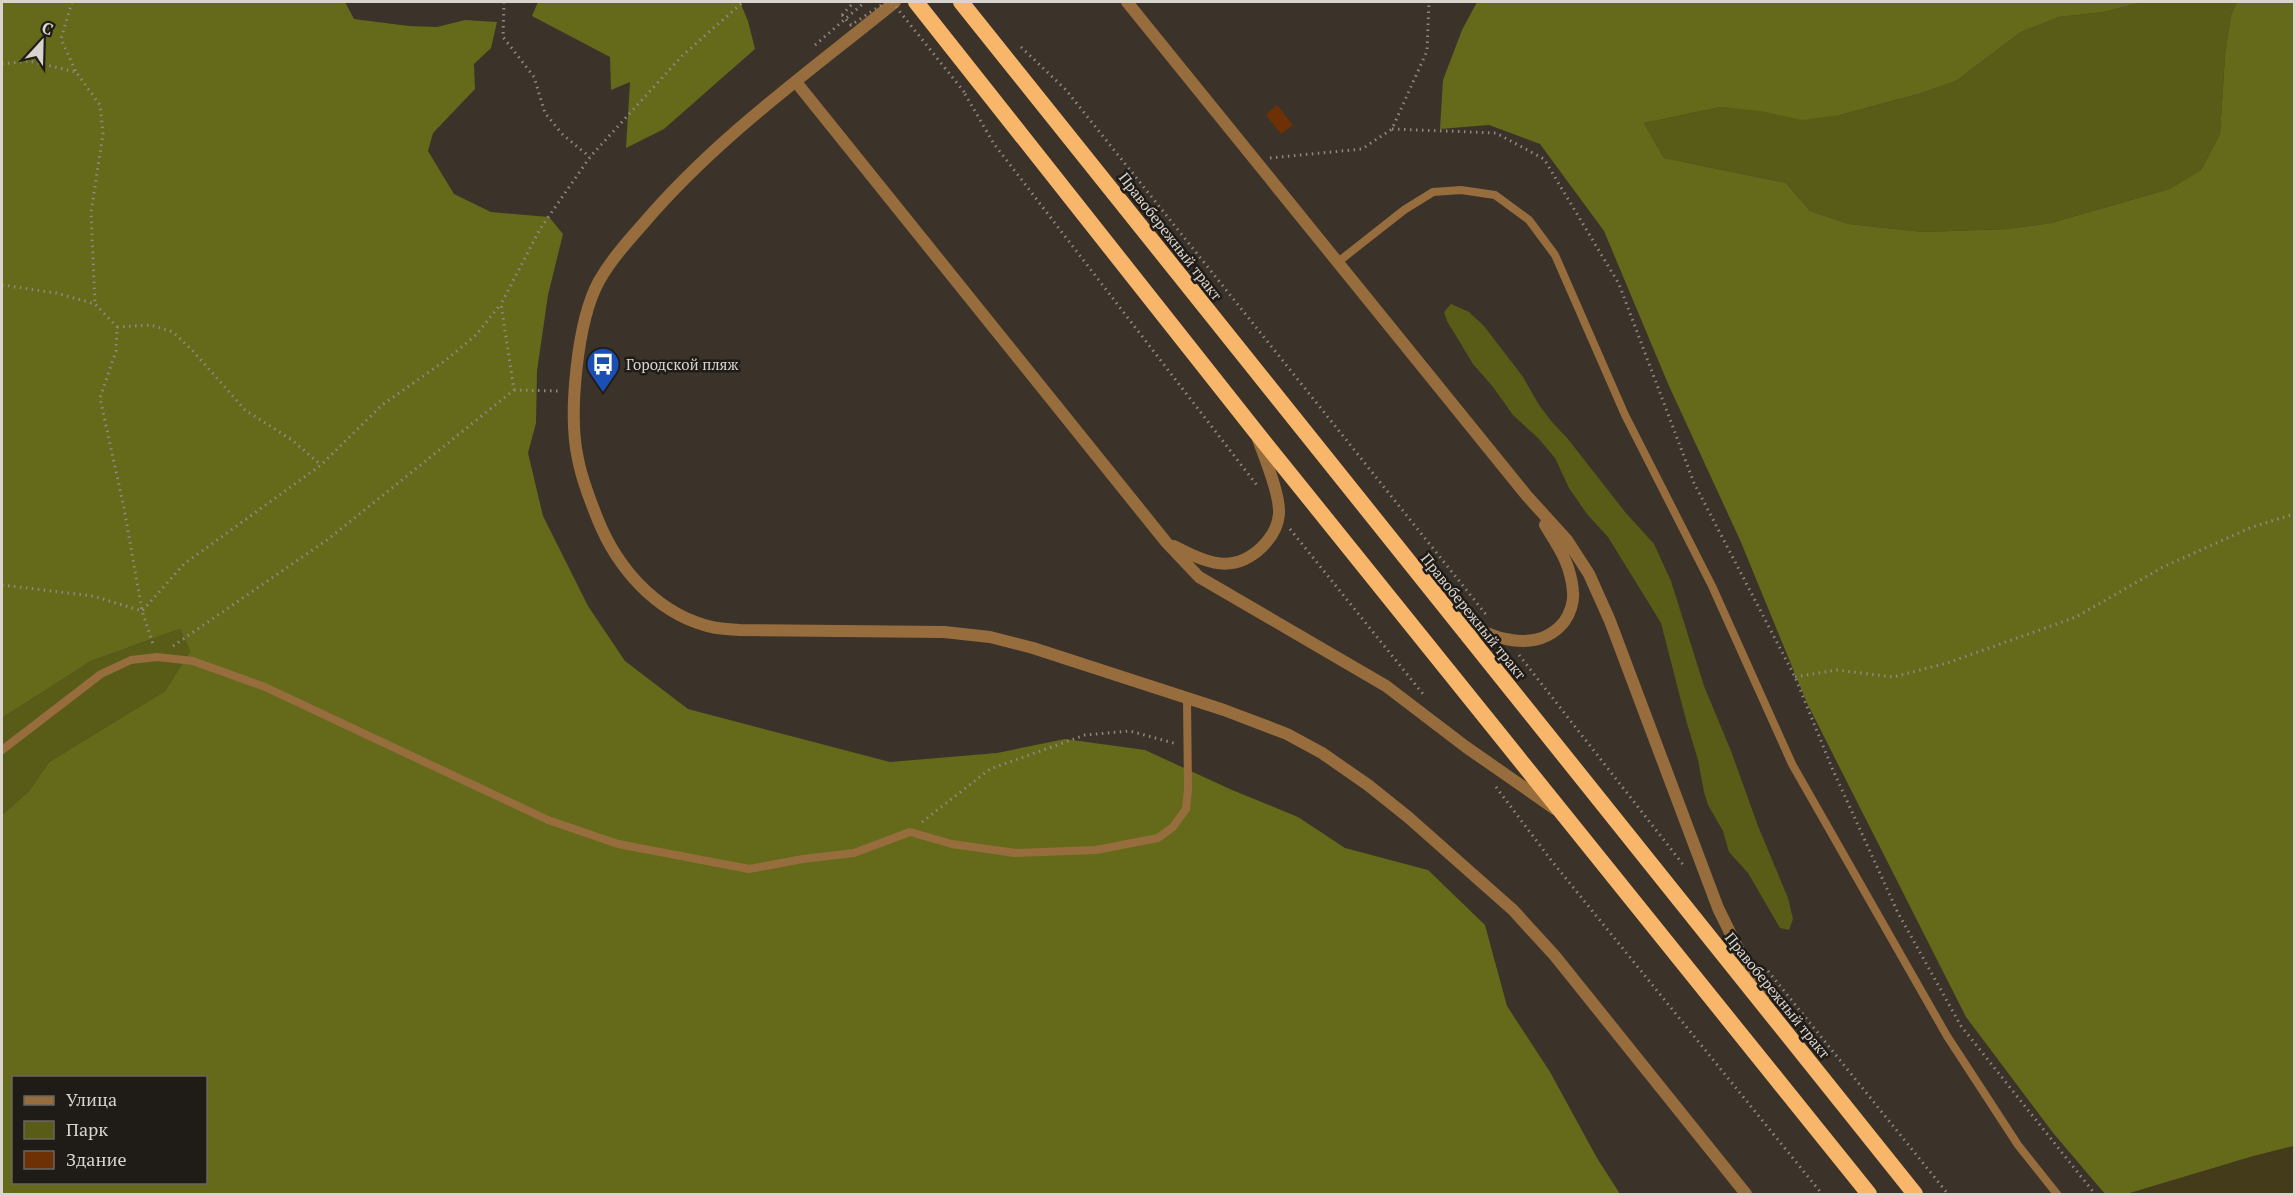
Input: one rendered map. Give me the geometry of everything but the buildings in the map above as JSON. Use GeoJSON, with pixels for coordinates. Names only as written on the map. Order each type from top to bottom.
{"type":"FeatureCollection","features":[{"type":"Feature","properties":{"kind":"highway"},"geometry":{"type":"LineString","coordinates":[[916,2],[1256,432],[1869,1194]]}},
{"type":"Feature","properties":{"kind":"highway","name":"Правобережный тракт"},"geometry":{"type":"LineString","coordinates":[[961,2],[1915,1194]]}},
{"type":"Feature","properties":{"kind":"street"},"geometry":{"type":"LineString","coordinates":[[893,2],[724,140],[662,201],[616,256],[599,282],[585,314],[574,392],[577,458],[589,498],[602,530],[617,557],[658,602],[681,617],[706,626],[740,630],[944,632],[990,637],[1033,648],[1187,699],[1287,734],[1322,753],[1408,817],[1505,902],[1555,956],[1746,1194]]}},
{"type":"Feature","properties":{"kind":"street"},"geometry":{"type":"LineString","coordinates":[[1127,2],[1257,159],[1527,496],[1567,540],[1589,574],[1610,621],[1718,908],[1741,955],[1787,1036]]}},
{"type":"Feature","properties":{"kind":"street"},"geometry":{"type":"LineString","coordinates":[[796,82],[1166,543],[1198,577],[1386,686],[1466,747],[1562,814]]}},
{"type":"Feature","properties":{"kind":"street"},"geometry":{"type":"LineString","coordinates":[[1166,543],[1200,559],[1226,565],[1250,558],[1272,538],[1279,514],[1274,487],[1256,432]]}},
{"type":"Feature","properties":{"kind":"street"},"geometry":{"type":"LineString","coordinates":[[1443,606],[1476,630],[1507,640],[1535,640],[1556,632],[1569,615],[1574,594],[1568,562],[1527,496]]}},
{"type":"Feature","properties":{"kind":"lane"},"geometry":{"type":"LineString","coordinates":[[1338,261],[1404,210],[1433,192],[1461,190],[1495,195],[1529,220],[1555,255],[1625,415],[1712,586],[1792,764],[1947,1036],[2018,1145],[2057,1194]]}},
{"type":"Feature","properties":{"kind":"lane"},"geometry":{"type":"LineString","coordinates":[[2,750],[101,674],[131,660],[157,657],[193,661],[265,687],[548,820],[618,844],[749,869],[854,853],[910,832],[952,844],[1016,853],[1096,850],[1158,838],[1173,827],[1186,809],[1188,789],[1187,699]]}},
{"type":"Feature","properties":{"kind":"path"},"geometry":{"type":"LineString","coordinates":[[72,2],[61,39],[76,72],[100,105],[103,134],[92,213],[95,304]]}},
{"type":"Feature","properties":{"kind":"path"},"geometry":{"type":"LineString","coordinates":[[504,2],[503,37],[534,77],[545,113],[563,135],[590,157]]}},
{"type":"Feature","properties":{"kind":"path"},"geometry":{"type":"LineString","coordinates":[[142,611],[184,564],[321,465],[382,405],[446,360],[476,335],[501,304],[540,229],[590,157],[682,56],[743,2]]}},
{"type":"Feature","properties":{"kind":"path"},"geometry":{"type":"LineString","coordinates":[[854,2],[842,15],[851,25],[886,2]]}},
{"type":"Feature","properties":{"kind":"path"},"geometry":{"type":"LineString","coordinates":[[893,2],[965,93],[994,144],[1279,514],[1429,701]]}},
{"type":"Feature","properties":{"kind":"path"},"geometry":{"type":"LineString","coordinates":[[1257,159],[1362,149],[1392,129],[1427,51],[1429,2]]}},
{"type":"Feature","properties":{"kind":"path"},"geometry":{"type":"LineString","coordinates":[[2,64],[29,61],[76,72]]}},
{"type":"Feature","properties":{"kind":"path"},"geometry":{"type":"LineString","coordinates":[[1392,129],[1496,133],[1544,159],[1619,284],[1694,483],[1795,677],[1832,768],[1898,914],[1962,1026],[2095,1194]]}},
{"type":"Feature","properties":{"kind":"path"},"geometry":{"type":"LineString","coordinates":[[2,285],[56,293],[95,304],[117,327],[116,351],[100,398],[124,508],[142,611],[157,657],[327,540],[514,390],[567,392]]}},
{"type":"Feature","properties":{"kind":"path"},"geometry":{"type":"LineString","coordinates":[[501,304],[514,390]]}},
{"type":"Feature","properties":{"kind":"path"},"geometry":{"type":"LineString","coordinates":[[117,327],[151,325],[173,332],[193,351],[245,410],[292,440],[321,465]]}},
{"type":"Feature","properties":{"kind":"path"},"geometry":{"type":"LineString","coordinates":[[1795,677],[1837,670],[1893,677],[1947,663],[2076,617],[2163,567],[2252,527],[2295,514]]}},
{"type":"Feature","properties":{"kind":"path"},"geometry":{"type":"LineString","coordinates":[[2,585],[93,596],[142,611]]}},
{"type":"Feature","properties":{"kind":"path"},"geometry":{"type":"LineString","coordinates":[[910,832],[990,769],[1085,735],[1130,731],[1188,747]]}},
{"type":"Feature","properties":{"kind":"path"},"geometry":{"type":"LineString","coordinates":[[1494,785],[1551,860],[1822,1194]]}},
{"type":"Feature","properties":{"kind":"green space"},"geometry":{"type":"Polygon","coordinates":[[[2143,2],[2237,2],[2231,15],[2225,55],[2220,134],[2201,170],[2169,189],[2051,223],[2008,229],[1923,232],[1849,224],[1810,211],[1786,183],[1664,158],[1644,123],[1721,107],[1840,115],[1956,81],[2021,32],[2059,17],[2104,12],[2143,2]]]}},
{"type":"Feature","properties":{"kind":"green space"},"geometry":{"type":"Polygon","coordinates":[[[1451,304],[1469,312],[1484,326],[1523,377],[1552,422],[1654,544],[1671,581],[1704,686],[1788,898],[1793,919],[1789,930],[1780,928],[1748,873],[1729,852],[1723,831],[1708,805],[1661,623],[1608,537],[1587,514],[1569,488],[1555,458],[1539,439],[1513,415],[1473,364],[1447,321],[1444,312],[1451,304]]]}},
{"type":"Feature","properties":{"kind":"green space"},"geometry":{"type":"Polygon","coordinates":[[[180,629],[190,651],[165,691],[49,762],[29,791],[2,815],[2,718],[91,661],[180,629]]]}},
{"type":"Feature","properties":{"kind":"shaded area"},"geometry":{"type":"Polygon","coordinates":[[[2,2],[345,2],[354,19],[437,27],[465,20],[497,22],[491,48],[474,64],[475,89],[433,133],[428,151],[454,194],[491,212],[549,217],[563,234],[548,295],[537,371],[536,423],[528,453],[543,516],[588,606],[625,661],[688,709],[890,762],[997,753],[1065,739],[1145,750],[1298,817],[1345,848],[1428,870],[1485,925],[1507,1006],[1550,1072],[1597,1158],[1620,1194],[2,1194],[2,815],[29,791],[49,762],[165,691],[190,651],[180,629],[91,661],[2,718],[2,2]]]}},
{"type":"Feature","properties":{"kind":"shaded area"},"geometry":{"type":"Polygon","coordinates":[[[538,2],[740,2],[748,21],[755,49],[664,129],[626,148],[630,82],[611,90],[610,57],[532,16],[538,2]]]}},
{"type":"Feature","properties":{"kind":"shaded area"},"geometry":{"type":"Polygon","coordinates":[[[1477,2],[2143,2],[2104,12],[2059,17],[2021,32],[1956,81],[1840,115],[1802,120],[1760,111],[1721,107],[1644,123],[1664,158],[1786,183],[1810,211],[1849,224],[1923,232],[2008,229],[2051,223],[2169,189],[2201,170],[2220,134],[2225,55],[2231,15],[2237,2],[2294,2],[2294,1146],[2127,1194],[2105,1194],[2054,1134],[1966,1017],[1807,703],[1740,540],[1669,386],[1604,231],[1540,144],[1489,125],[1440,129],[1443,80],[1462,30],[1477,2]]]}},
{"type":"Feature","properties":{"kind":"sand"},"geometry":{"type":"Polygon","coordinates":[[[2294,1146],[2294,1194],[2127,1194],[2254,1156],[2294,1146]]]}},
{"type":"Feature","properties":{"kind":"place","name":"Городской пляж"},"geometry":{"type":"Point","coordinates":[603,393]}}]}
